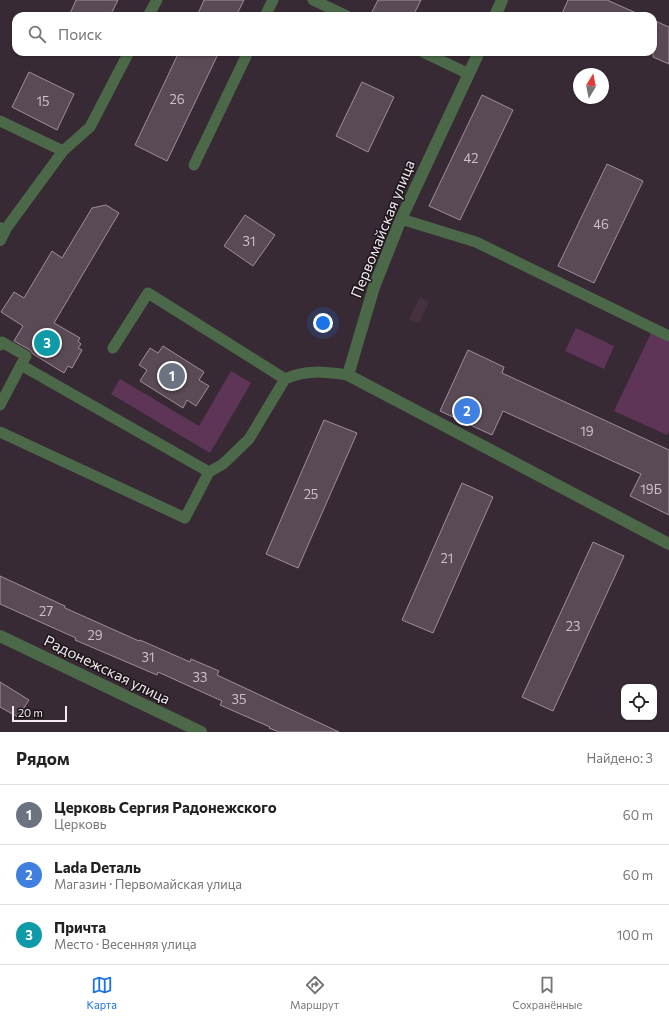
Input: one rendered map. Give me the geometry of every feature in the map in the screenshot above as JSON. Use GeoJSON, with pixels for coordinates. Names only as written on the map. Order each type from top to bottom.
{"type":"FeatureCollection","features":[{"type":"Feature","properties":{"kind":"street"},"geometry":{"type":"LineString","coordinates":[[497,12],[502,0]]}},
{"type":"Feature","properties":{"kind":"street","name":"Первомайская улица"},"geometry":{"type":"LineString","coordinates":[[348,375],[374,287],[401,219],[476,56]]}},
{"type":"Feature","properties":{"kind":"street"},"geometry":{"type":"LineString","coordinates":[[348,375],[669,544]]}},
{"type":"Feature","properties":{"kind":"street","name":"Радонежская улица"},"geometry":{"type":"LineString","coordinates":[[0,636],[201,732]]}},
{"type":"Feature","properties":{"kind":"lane"},"geometry":{"type":"LineString","coordinates":[[150,12],[157,0]]}},
{"type":"Feature","properties":{"kind":"lane"},"geometry":{"type":"LineString","coordinates":[[267,12],[273,0]]}},
{"type":"Feature","properties":{"kind":"lane"},"geometry":{"type":"LineString","coordinates":[[313,0],[338,12]]}},
{"type":"Feature","properties":{"kind":"lane"},"geometry":{"type":"LineString","coordinates":[[2,233],[63,151],[90,127],[128,56]]}},
{"type":"Feature","properties":{"kind":"lane"},"geometry":{"type":"LineString","coordinates":[[194,165],[246,56]]}},
{"type":"Feature","properties":{"kind":"lane"},"geometry":{"type":"LineString","coordinates":[[431,56],[469,74]]}},
{"type":"Feature","properties":{"kind":"lane"},"geometry":{"type":"LineString","coordinates":[[0,121],[63,151]]}},
{"type":"Feature","properties":{"kind":"lane"},"geometry":{"type":"LineString","coordinates":[[401,219],[476,242],[669,336]]}},
{"type":"Feature","properties":{"kind":"lane"},"geometry":{"type":"LineString","coordinates":[[113,348],[148,293],[285,379]]}},
{"type":"Feature","properties":{"kind":"lane"},"geometry":{"type":"LineString","coordinates":[[0,345],[2,342],[26,356],[0,405]]}},
{"type":"Feature","properties":{"kind":"lane"},"geometry":{"type":"LineString","coordinates":[[22,365],[209,472]]}},
{"type":"Feature","properties":{"kind":"lane"},"geometry":{"type":"LineString","coordinates":[[0,432],[185,518],[209,472],[223,464],[248,439],[285,379],[295,374],[306,372],[327,372],[348,375]]}},
{"type":"Feature","properties":{"kind":"shaded area"},"geometry":{"type":"Polygon","coordinates":[[[420,297],[429,302],[419,323],[409,319],[420,297]]]}},
{"type":"Feature","properties":{"kind":"shaded area"},"geometry":{"type":"Polygon","coordinates":[[[576,328],[614,346],[604,369],[565,351],[576,328]]]}},
{"type":"Feature","properties":{"kind":"shaded area"},"geometry":{"type":"Polygon","coordinates":[[[651,333],[669,342],[669,432],[667,435],[614,411],[651,333]]]}},
{"type":"Feature","properties":{"kind":"shaded area"},"geometry":{"type":"Polygon","coordinates":[[[231,371],[251,383],[210,453],[111,394],[120,379],[199,426],[231,371]]]}},
{"type":"Feature","properties":{"kind":"building"},"geometry":{"type":"Polygon","coordinates":[[[76,0],[118,0],[112,12],[71,12],[76,0]]]}},
{"type":"Feature","properties":{"kind":"building"},"geometry":{"type":"Polygon","coordinates":[[[204,0],[244,0],[238,12],[199,12],[204,0]]]}},
{"type":"Feature","properties":{"kind":"building"},"geometry":{"type":"Polygon","coordinates":[[[378,0],[421,0],[415,12],[372,12],[378,0]]]}},
{"type":"Feature","properties":{"kind":"building"},"geometry":{"type":"Polygon","coordinates":[[[568,0],[607,0],[634,12],[563,12],[568,0]]]}},
{"type":"Feature","properties":{"kind":"building"},"geometry":{"type":"Polygon","coordinates":[[[657,22],[669,27],[669,64],[653,57],[657,56],[657,22]]]}},
{"type":"Feature","properties":{"kind":"building"},"geometry":{"type":"Polygon","coordinates":[[[177,56],[217,56],[167,161],[135,145],[177,56]]]}},
{"type":"Feature","properties":{"kind":"building"},"geometry":{"type":"Polygon","coordinates":[[[29,72],[74,94],[57,130],[12,107],[29,72]]]}},
{"type":"Feature","properties":{"kind":"building"},"geometry":{"type":"Polygon","coordinates":[[[362,82],[394,97],[368,152],[336,136],[362,82]]]}},
{"type":"Feature","properties":{"kind":"building"},"geometry":{"type":"Polygon","coordinates":[[[482,95],[513,110],[460,220],[429,206],[482,95]]]}},
{"type":"Feature","properties":{"kind":"building"},"geometry":{"type":"Polygon","coordinates":[[[607,164],[643,181],[594,283],[558,266],[607,164]]]}},
{"type":"Feature","properties":{"kind":"building"},"geometry":{"type":"Polygon","coordinates":[[[106,205],[119,213],[54,323],[80,338],[78,341],[81,344],[78,348],[82,350],[72,368],[68,366],[64,373],[14,341],[23,326],[1,312],[14,292],[24,298],[52,251],[62,258],[92,208],[106,205]]]}},
{"type":"Feature","properties":{"kind":"building"},"geometry":{"type":"Polygon","coordinates":[[[245,215],[275,235],[253,266],[224,246],[245,215]]]}},
{"type":"Feature","properties":{"kind":"building"},"geometry":{"type":"Polygon","coordinates":[[[163,346],[204,372],[199,380],[209,386],[196,406],[187,400],[183,408],[140,381],[147,370],[139,365],[150,348],[158,353],[163,346]]]}},
{"type":"Feature","properties":{"kind":"building"},"geometry":{"type":"Polygon","coordinates":[[[468,350],[504,367],[502,373],[669,450],[669,515],[630,496],[641,474],[503,411],[492,435],[440,411],[468,350]]]}},
{"type":"Feature","properties":{"kind":"building"},"geometry":{"type":"Polygon","coordinates":[[[324,420],[357,433],[298,568],[266,554],[324,420]]]}},
{"type":"Feature","properties":{"kind":"building"},"geometry":{"type":"Polygon","coordinates":[[[462,483],[493,497],[433,633],[402,620],[462,483]]]}},
{"type":"Feature","properties":{"kind":"building"},"geometry":{"type":"Polygon","coordinates":[[[593,542],[624,556],[553,711],[522,697],[593,542]]]}},
{"type":"Feature","properties":{"kind":"building"},"geometry":{"type":"Polygon","coordinates":[[[0,576],[65,606],[65,608],[139,641],[140,640],[190,662],[191,659],[219,671],[217,675],[339,732],[279,732],[220,705],[222,701],[158,672],[157,675],[75,640],[76,638],[0,604],[0,576]]]}},
{"type":"Feature","properties":{"kind":"building"},"geometry":{"type":"Polygon","coordinates":[[[0,682],[29,700],[18,717],[0,707],[0,682]]]}},
{"type":"Feature","properties":{"kind":"place","name":"Причта"},"geometry":{"type":"Point","coordinates":[47,343]}},
{"type":"Feature","properties":{"kind":"place","name":"Церковь Сергия Радонежского"},"geometry":{"type":"Point","coordinates":[172,376]}},
{"type":"Feature","properties":{"kind":"place","name":"Lada Dеталь"},"geometry":{"type":"Point","coordinates":[467,411]}}]}
